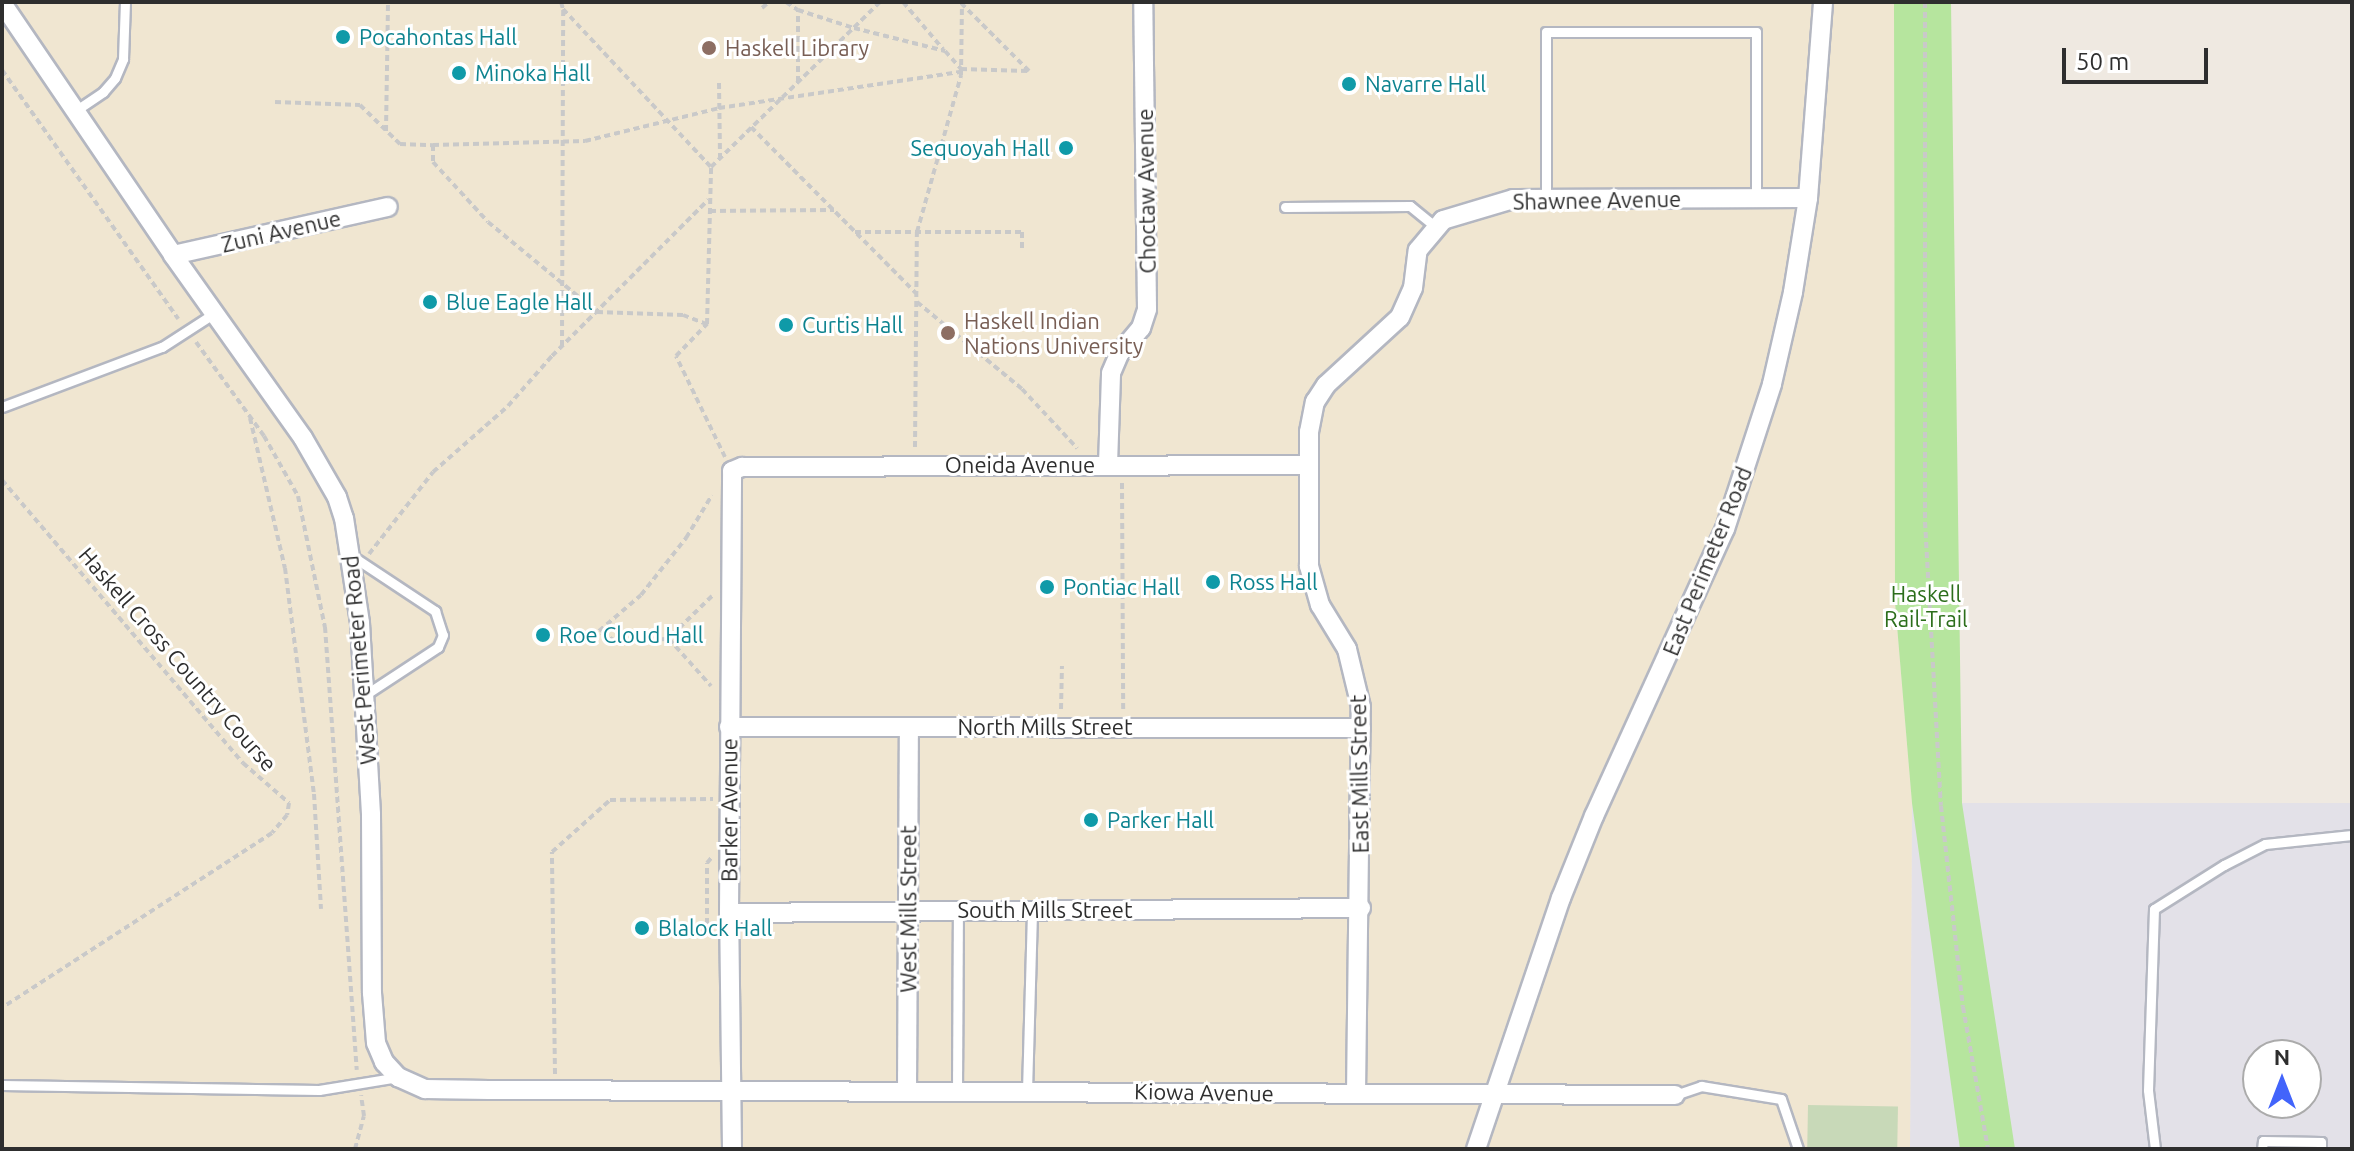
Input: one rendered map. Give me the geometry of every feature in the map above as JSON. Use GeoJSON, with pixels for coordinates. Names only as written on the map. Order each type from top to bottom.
{"type":"FeatureCollection","features":[{"type":"Feature","properties":{"kind":"street","name":"Choctaw Avenue"},"geometry":{"type":"LineString","coordinates":[[1108,465],[1111,373],[1119,354],[1141,328],[1147,309],[1143,2]]}},
{"type":"Feature","properties":{"kind":"street","name":"East Perimeter Road"},"geometry":{"type":"LineString","coordinates":[[1476,1149],[1531,979],[1583,843],[1725,529],[1772,384],[1793,292],[1808,198],[1823,2]]}},
{"type":"Feature","properties":{"kind":"street","name":"West Perimeter Road"},"geometry":{"type":"LineString","coordinates":[[2,3],[329,480],[344,518],[356,559],[360,623],[371,814],[376,1043],[384,1062],[398,1077]]}},
{"type":"Feature","properties":{"kind":"street","name":"Shawnee Avenue"},"geometry":{"type":"LineString","coordinates":[[1435,226],[1453,217],[1513,199],[1808,198]]}},
{"type":"Feature","properties":{"kind":"street","name":"Zuni Avenue"},"geometry":{"type":"LineString","coordinates":[[173,255],[388,207]]}},
{"type":"Feature","properties":{"kind":"street"},"geometry":{"type":"LineString","coordinates":[[1309,465],[1309,432],[1315,402],[1326,385],[1400,317],[1413,288],[1418,250],[1435,226]]}},
{"type":"Feature","properties":{"kind":"street","name":"Oneida Avenue"},"geometry":{"type":"LineString","coordinates":[[732,471],[742,467],[1309,465]]}},
{"type":"Feature","properties":{"kind":"street","name":"East Mills Street"},"geometry":{"type":"LineString","coordinates":[[1309,465],[1309,566],[1312,586],[1347,649],[1356,678],[1361,728],[1361,908],[1356,1094]]}},
{"type":"Feature","properties":{"kind":"street","name":"Barker Avenue"},"geometry":{"type":"LineString","coordinates":[[732,471],[729,727],[732,1149]]}},
{"type":"Feature","properties":{"kind":"street","name":"North Mills Street"},"geometry":{"type":"LineString","coordinates":[[729,727],[1361,728]]}},
{"type":"Feature","properties":{"kind":"street","name":"West Mills Street"},"geometry":{"type":"LineString","coordinates":[[907,1091],[909,727]]}},
{"type":"Feature","properties":{"kind":"street","name":"South Mills Street"},"geometry":{"type":"LineString","coordinates":[[729,913],[1361,908]]}},
{"type":"Feature","properties":{"kind":"street"},"geometry":{"type":"LineString","coordinates":[[398,1077],[425,1089],[732,1091]]}},
{"type":"Feature","properties":{"kind":"street","name":"Kiowa Avenue"},"geometry":{"type":"LineString","coordinates":[[732,1091],[1675,1095]]}},
{"type":"Feature","properties":{"kind":"lane"},"geometry":{"type":"LineString","coordinates":[[75,111],[103,92],[115,78],[123,59],[125,2]]}},
{"type":"Feature","properties":{"kind":"lane"},"geometry":{"type":"LineString","coordinates":[[1546,199],[1546,32],[1756,32],[1756,198]]}},
{"type":"Feature","properties":{"kind":"lane"},"geometry":{"type":"LineString","coordinates":[[1285,207],[1410,206],[1435,226]]}},
{"type":"Feature","properties":{"kind":"lane"},"geometry":{"type":"LineString","coordinates":[[2,407],[162,347],[216,312]]}},
{"type":"Feature","properties":{"kind":"lane"},"geometry":{"type":"LineString","coordinates":[[356,559],[435,611],[443,635],[438,647],[364,695]]}},
{"type":"Feature","properties":{"kind":"lane"},"geometry":{"type":"LineString","coordinates":[[2155,1149],[2148,1090],[2154,909],[2224,865],[2265,844],[2352,835]]}},
{"type":"Feature","properties":{"kind":"lane"},"geometry":{"type":"LineString","coordinates":[[957,1091],[958,911]]}},
{"type":"Feature","properties":{"kind":"lane"},"geometry":{"type":"LineString","coordinates":[[1027,1091],[1032,911]]}},
{"type":"Feature","properties":{"kind":"lane"},"geometry":{"type":"LineString","coordinates":[[2,1085],[319,1090],[398,1077]]}},
{"type":"Feature","properties":{"kind":"lane"},"geometry":{"type":"LineString","coordinates":[[1675,1095],[1701,1086],[1781,1099],[1798,1149]]}},
{"type":"Feature","properties":{"kind":"lane"},"geometry":{"type":"LineString","coordinates":[[2262,1149],[2263,1141],[2321,1142],[2321,1149]]}},
{"type":"Feature","properties":{"kind":"path"},"geometry":{"type":"LineString","coordinates":[[386,131],[388,2]]}},
{"type":"Feature","properties":{"kind":"path"},"geometry":{"type":"LineString","coordinates":[[561,2],[562,346]]}},
{"type":"Feature","properties":{"kind":"path"},"geometry":{"type":"LineString","coordinates":[[762,8],[769,2]]}},
{"type":"Feature","properties":{"kind":"path"},"geometry":{"type":"LineString","coordinates":[[786,2],[798,10],[945,51]]}},
{"type":"Feature","properties":{"kind":"path"},"geometry":{"type":"LineString","coordinates":[[903,2],[961,70]]}},
{"type":"Feature","properties":{"kind":"path"},"geometry":{"type":"LineString","coordinates":[[1925,2],[1925,522],[1941,806],[1963,1007],[1988,1149]]}},
{"type":"Feature","properties":{"kind":"path"},"geometry":{"type":"LineString","coordinates":[[275,102],[360,105],[400,144],[562,143],[585,141],[719,108],[961,70],[1029,71],[962,3]]}},
{"type":"Feature","properties":{"kind":"path"},"geometry":{"type":"LineString","coordinates":[[915,466],[917,232],[961,70],[962,3]]}},
{"type":"Feature","properties":{"kind":"path"},"geometry":{"type":"LineString","coordinates":[[563,9],[711,167]]}},
{"type":"Feature","properties":{"kind":"path"},"geometry":{"type":"LineString","coordinates":[[798,10],[798,82]]}},
{"type":"Feature","properties":{"kind":"path","name":"Haskell Cross Country Course"},"geometry":{"type":"LineString","coordinates":[[2,70],[171,312],[188,330],[250,416],[298,496],[325,627],[350,1016],[364,1116],[355,1149]]}},
{"type":"Feature","properties":{"kind":"path"},"geometry":{"type":"LineString","coordinates":[[719,83],[720,157]]}},
{"type":"Feature","properties":{"kind":"path"},"geometry":{"type":"LineString","coordinates":[[751,127],[917,294]]}},
{"type":"Feature","properties":{"kind":"path"},"geometry":{"type":"LineString","coordinates":[[433,145],[433,162],[479,212],[597,312],[683,315],[707,324]]}},
{"type":"Feature","properties":{"kind":"path"},"geometry":{"type":"LineString","coordinates":[[356,559],[433,472],[508,406],[562,346],[710,199]]}},
{"type":"Feature","properties":{"kind":"path"},"geometry":{"type":"LineString","coordinates":[[710,211],[834,210]]}},
{"type":"Feature","properties":{"kind":"path"},"geometry":{"type":"LineString","coordinates":[[855,232],[1022,232],[1022,249]]}},
{"type":"Feature","properties":{"kind":"path"},"geometry":{"type":"LineString","coordinates":[[917,302],[1108,465],[1123,727]]}},
{"type":"Feature","properties":{"kind":"path","name":"Haskell Cross Country Course"},"geometry":{"type":"LineString","coordinates":[[250,416],[285,568],[314,794],[321,909]]}},
{"type":"Feature","properties":{"kind":"path","name":"Haskell Cross Country Course"},"geometry":{"type":"LineString","coordinates":[[2,480],[243,763],[289,803],[287,815],[272,833],[2,1008]]}},
{"type":"Feature","properties":{"kind":"path"},"geometry":{"type":"LineString","coordinates":[[715,489],[686,538],[641,595],[599,631],[615,641],[668,639],[716,592]]}},
{"type":"Feature","properties":{"kind":"path"},"geometry":{"type":"LineString","coordinates":[[668,639],[716,691]]}},
{"type":"Feature","properties":{"kind":"path"},"geometry":{"type":"LineString","coordinates":[[1061,727],[1062,666]]}},
{"type":"Feature","properties":{"kind":"path"},"geometry":{"type":"LineString","coordinates":[[555,1090],[552,852],[610,800],[715,799]]}},
{"type":"Feature","properties":{"kind":"shaded area","name":"Haskell Indian Nations University"},"geometry":{"type":"Polygon","coordinates":[[[2,2],[1894,2],[1895,602],[1912,803],[1910,1149],[2,1149],[2,2]]]}},
{"type":"Feature","properties":{"kind":"shaded area"},"geometry":{"type":"Polygon","coordinates":[[[1912,803],[1941,806],[1962,803],[2352,803],[2352,1149],[1910,1149],[1912,803]]]}},
{"type":"Feature","properties":{"kind":"green space","name":"Haskell Rail-Trail"},"geometry":{"type":"Polygon","coordinates":[[[1894,2],[1951,2],[1962,803],[2015,1149],[1960,1149],[1912,803],[1895,602],[1894,2]]]}},
{"type":"Feature","properties":{"kind":"green space"},"geometry":{"type":"Polygon","coordinates":[[[1808,1105],[1898,1107],[1897,1149],[1807,1149],[1808,1105]]]}},
{"type":"Feature","properties":{"kind":"place","name":"Pocahontas Hall"},"geometry":{"type":"Point","coordinates":[343,37]}},
{"type":"Feature","properties":{"kind":"place","name":"Haskell Library"},"geometry":{"type":"Point","coordinates":[709,48]}},
{"type":"Feature","properties":{"kind":"place","name":"Minoka Hall"},"geometry":{"type":"Point","coordinates":[459,73]}},
{"type":"Feature","properties":{"kind":"place","name":"Navarre Hall"},"geometry":{"type":"Point","coordinates":[1349,84]}},
{"type":"Feature","properties":{"kind":"place","name":"Sequoyah Hall"},"geometry":{"type":"Point","coordinates":[1066,148]}},
{"type":"Feature","properties":{"kind":"place","name":"Blue Eagle Hall"},"geometry":{"type":"Point","coordinates":[430,302]}},
{"type":"Feature","properties":{"kind":"place","name":"Curtis Hall"},"geometry":{"type":"Point","coordinates":[786,325]}},
{"type":"Feature","properties":{"kind":"place","name":"Haskell Indian Nations University"},"geometry":{"type":"Point","coordinates":[948,333]}},
{"type":"Feature","properties":{"kind":"place","name":"Ross Hall"},"geometry":{"type":"Point","coordinates":[1213,582]}},
{"type":"Feature","properties":{"kind":"place","name":"Pontiac Hall"},"geometry":{"type":"Point","coordinates":[1047,587]}},
{"type":"Feature","properties":{"kind":"place","name":"Roe Cloud Hall"},"geometry":{"type":"Point","coordinates":[543,635]}},
{"type":"Feature","properties":{"kind":"place","name":"Parker Hall"},"geometry":{"type":"Point","coordinates":[1091,820]}},
{"type":"Feature","properties":{"kind":"place","name":"Blalock Hall"},"geometry":{"type":"Point","coordinates":[642,928]}}]}
